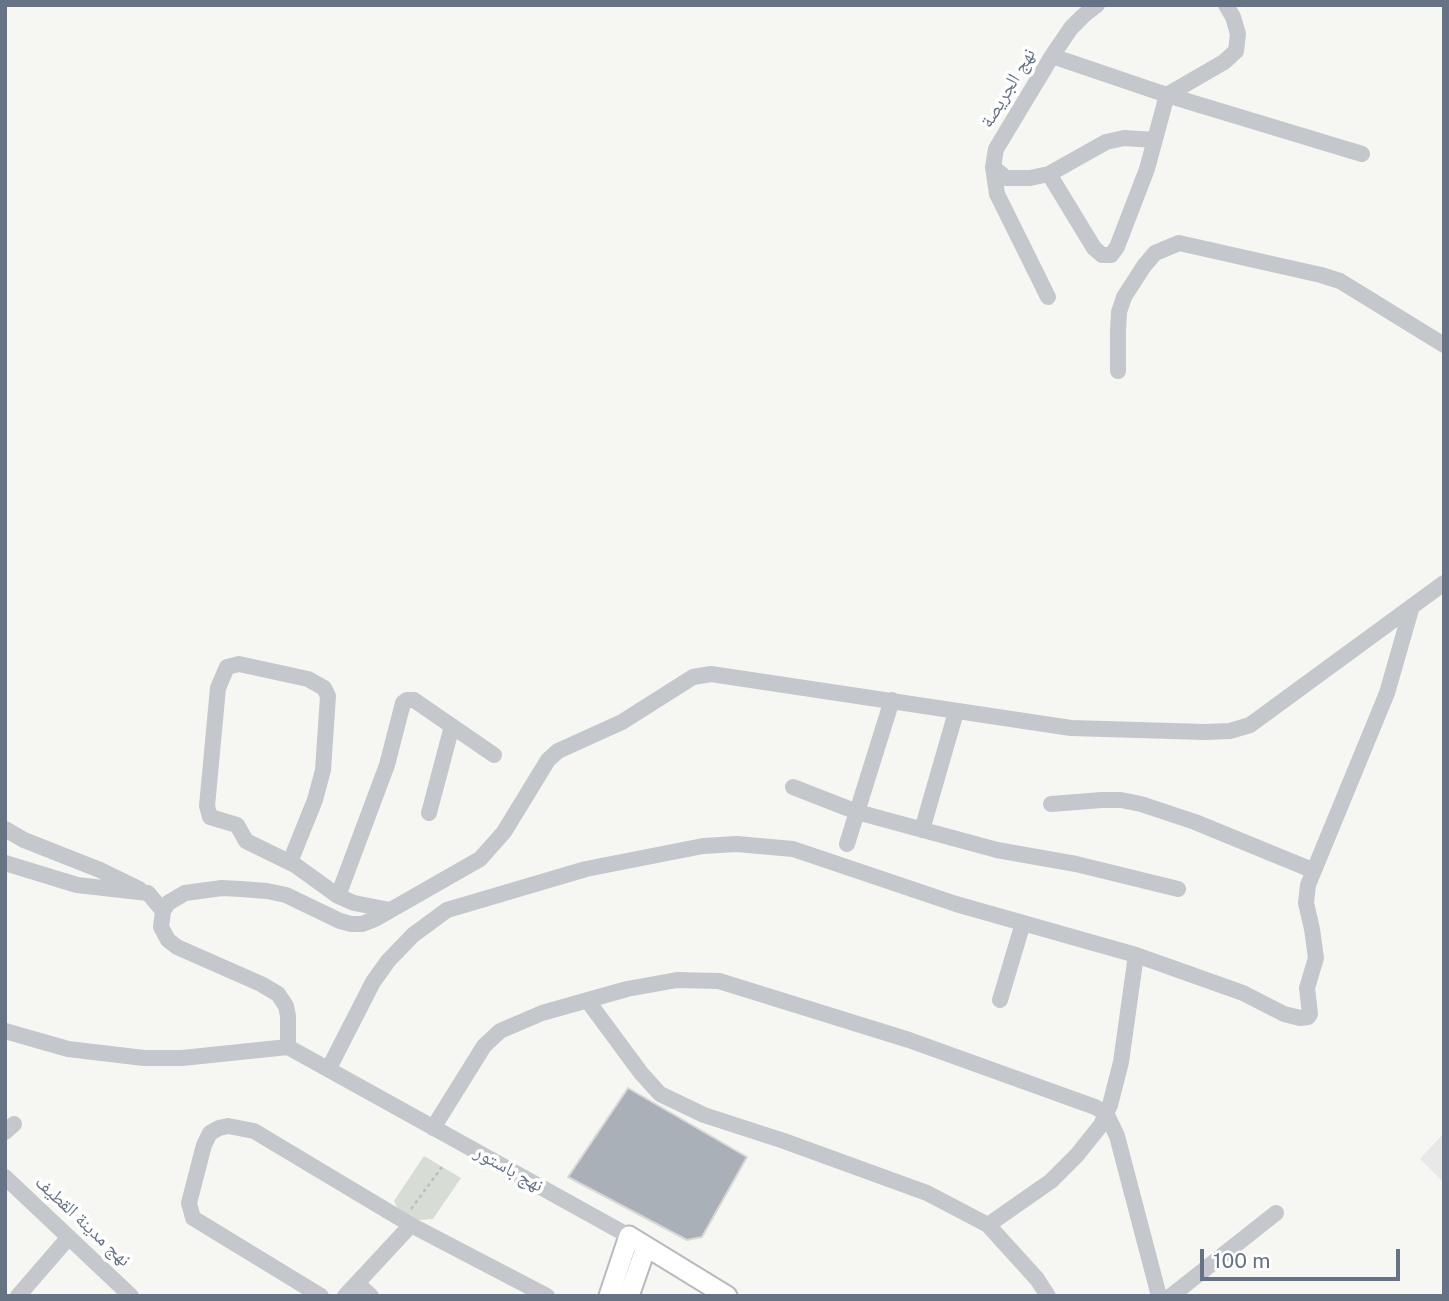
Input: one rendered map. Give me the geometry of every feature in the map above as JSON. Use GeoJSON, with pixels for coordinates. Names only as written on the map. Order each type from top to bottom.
{"type":"FeatureCollection","features":[{"type":"Feature","properties":{"kind":"main road","name":"نهج باستور"},"geometry":{"type":"LineString","coordinates":[[629,1236],[727,1296]]}},
{"type":"Feature","properties":{"kind":"main road"},"geometry":{"type":"LineString","coordinates":[[609,1296],[629,1236]]}},
{"type":"Feature","properties":{"kind":"main road"},"geometry":{"type":"LineString","coordinates":[[629,1296],[646,1247]]}},
{"type":"Feature","properties":{"kind":"street","name":"نهج الجريصة"},"geometry":{"type":"LineString","coordinates":[[993,167],[996,149],[1052,56],[1071,28],[1097,5]]}},
{"type":"Feature","properties":{"kind":"street"},"geometry":{"type":"LineString","coordinates":[[1049,174],[1094,248],[1102,255],[1111,255],[1117,247],[1147,169],[1167,96],[1224,62],[1236,51],[1238,34],[1226,5]]}},
{"type":"Feature","properties":{"kind":"street"},"geometry":{"type":"LineString","coordinates":[[1052,56],[1167,96],[1362,154]]}},
{"type":"Feature","properties":{"kind":"street"},"geometry":{"type":"LineString","coordinates":[[993,167],[1006,178],[1030,178],[1049,174],[1106,142],[1124,138],[1154,140]]}},
{"type":"Feature","properties":{"kind":"street"},"geometry":{"type":"LineString","coordinates":[[993,167],[997,194],[1048,297]]}},
{"type":"Feature","properties":{"kind":"street"},"geometry":{"type":"LineString","coordinates":[[1118,371],[1119,312],[1124,298],[1144,265],[1155,253],[1179,243],[1340,281],[1444,345]]}},
{"type":"Feature","properties":{"kind":"street"},"geometry":{"type":"LineString","coordinates":[[5,1031],[68,1049],[144,1058],[182,1059],[288,1047],[288,1016],[286,1006],[278,994],[177,947],[168,940],[161,927],[163,911],[174,898],[185,893],[222,888],[267,891],[286,895],[340,921],[362,924],[480,859],[504,832],[548,760],[558,751],[622,722],[693,677],[711,674],[1072,728],[1205,732],[1240,729],[1250,725],[1444,583]]}},
{"type":"Feature","properties":{"kind":"street"},"geometry":{"type":"LineString","coordinates":[[329,1068],[373,982],[388,961],[413,934],[447,910],[586,869],[703,846],[737,844],[793,849],[956,904],[1136,955],[1243,993],[1283,1014],[1308,1017],[1310,1014],[1307,988],[1316,958],[1306,903],[1312,870],[1387,693],[1412,606]]}},
{"type":"Feature","properties":{"kind":"street"},"geometry":{"type":"LineString","coordinates":[[290,862],[315,800],[323,770],[328,696],[324,688],[308,678],[239,664],[226,667],[218,688],[207,812],[209,817],[237,825],[246,841],[290,862],[338,896],[354,903],[390,910]]}},
{"type":"Feature","properties":{"kind":"street"},"geometry":{"type":"LineString","coordinates":[[338,896],[387,765],[403,703],[409,699],[414,700],[494,755]]}},
{"type":"Feature","properties":{"kind":"street"},"geometry":{"type":"LineString","coordinates":[[847,844],[892,700]]}},
{"type":"Feature","properties":{"kind":"street"},"geometry":{"type":"LineString","coordinates":[[922,830],[956,712]]}},
{"type":"Feature","properties":{"kind":"street"},"geometry":{"type":"LineString","coordinates":[[429,813],[452,726]]}},
{"type":"Feature","properties":{"kind":"street"},"geometry":{"type":"LineString","coordinates":[[793,787],[857,812],[997,850],[1076,864],[1178,889]]}},
{"type":"Feature","properties":{"kind":"street"},"geometry":{"type":"LineString","coordinates":[[1051,804],[1102,800],[1141,804],[1195,822],[1312,870]]}},
{"type":"Feature","properties":{"kind":"street"},"geometry":{"type":"LineString","coordinates":[[5,829],[24,840],[100,870],[148,893],[163,911]]}},
{"type":"Feature","properties":{"kind":"street"},"geometry":{"type":"LineString","coordinates":[[5,863],[77,885],[148,893]]}},
{"type":"Feature","properties":{"kind":"street"},"geometry":{"type":"LineString","coordinates":[[1000,1000],[1023,923]]}},
{"type":"Feature","properties":{"kind":"street"},"geometry":{"type":"LineString","coordinates":[[988,1225],[1051,1181],[1101,1125],[1121,1062],[1136,955]]}},
{"type":"Feature","properties":{"kind":"street"},"geometry":{"type":"LineString","coordinates":[[433,1128],[484,1046],[500,1031],[542,1013],[627,989],[677,980],[719,981],[909,1040],[1106,1113],[1117,1136],[1159,1296]]}},
{"type":"Feature","properties":{"kind":"street"},"geometry":{"type":"LineString","coordinates":[[587,1000],[641,1073],[660,1094],[704,1115],[927,1193],[988,1225],[1037,1279],[1048,1296]]}},
{"type":"Feature","properties":{"kind":"street","name":"نهج باستور"},"geometry":{"type":"LineString","coordinates":[[288,1047],[629,1236]]}},
{"type":"Feature","properties":{"kind":"street"},"geometry":{"type":"LineString","coordinates":[[321,1296],[193,1218],[190,1203],[204,1145],[210,1133],[228,1126],[254,1131],[407,1223],[547,1296]]}},
{"type":"Feature","properties":{"kind":"street","name":"نهج مدينة القطيف"},"geometry":{"type":"LineString","coordinates":[[5,1177],[131,1296]]}},
{"type":"Feature","properties":{"kind":"street"},"geometry":{"type":"LineString","coordinates":[[1171,1296],[1276,1213]]}},
{"type":"Feature","properties":{"kind":"street"},"geometry":{"type":"LineString","coordinates":[[345,1296],[407,1223]]}},
{"type":"Feature","properties":{"kind":"street"},"geometry":{"type":"LineString","coordinates":[[18,1296],[69,1237]]}},
{"type":"Feature","properties":{"kind":"street"},"geometry":{"type":"LineString","coordinates":[[508,1296],[516,1280]]}},
{"type":"Feature","properties":{"kind":"street"},"geometry":{"type":"LineString","coordinates":[[357,1283],[372,1296]]}},
{"type":"Feature","properties":{"kind":"path"},"geometry":{"type":"LineString","coordinates":[[407,1223],[442,1167]]}},
{"type":"Feature","properties":{"kind":"shaded area"},"geometry":{"type":"Polygon","coordinates":[[[1444,1133],[1444,1183],[1420,1159],[1444,1133]]]}},
{"type":"Feature","properties":{"kind":"shaded area"},"geometry":{"type":"Polygon","coordinates":[[[424,1156],[461,1178],[433,1219],[404,1221],[394,1201],[424,1156]]]}},
{"type":"Feature","properties":{"kind":"building"},"geometry":{"type":"Polygon","coordinates":[[[628,1088],[747,1157],[702,1237],[687,1240],[568,1177],[628,1088]]]}}]}
